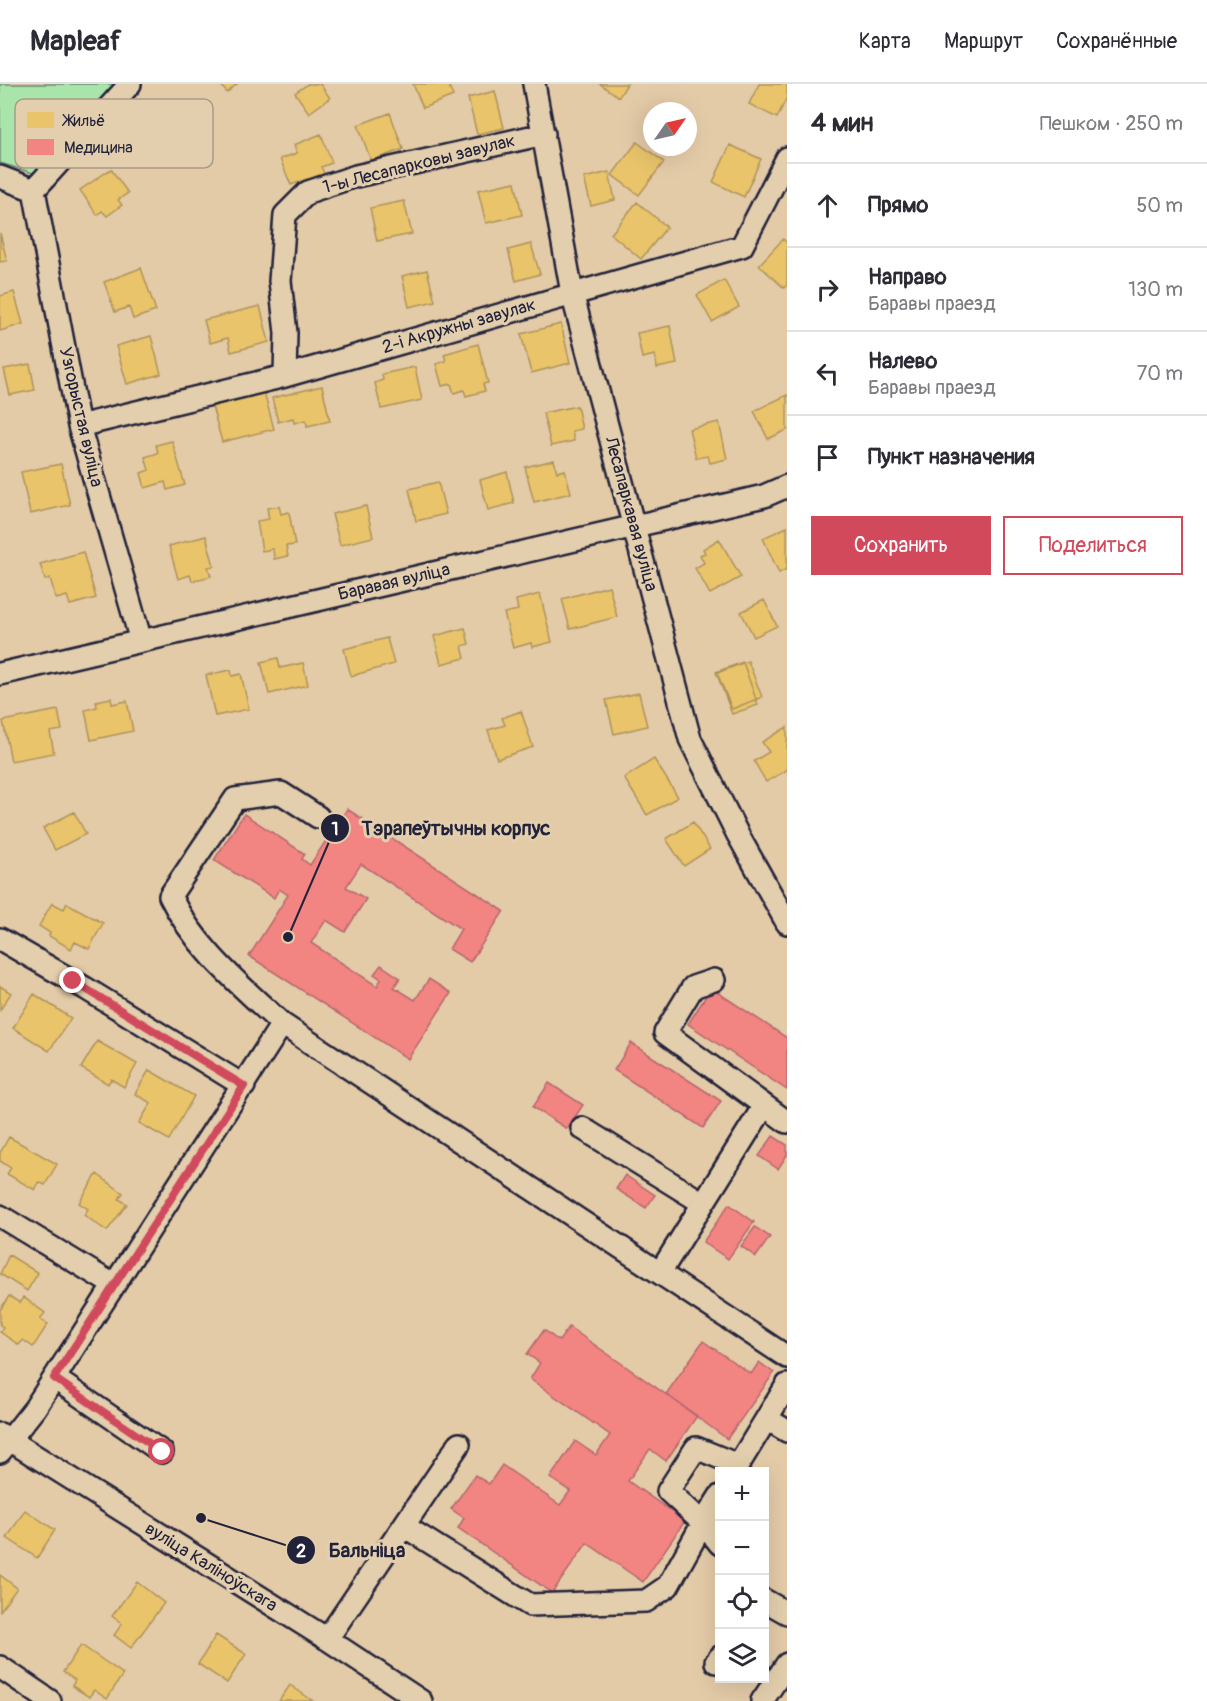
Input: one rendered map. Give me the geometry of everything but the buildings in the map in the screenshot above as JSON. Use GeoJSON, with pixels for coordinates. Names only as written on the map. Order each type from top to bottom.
{"type":"FeatureCollection","features":[{"type":"Feature","properties":{"kind":"street"},"geometry":{"type":"LineString","coordinates":[[116,99],[130,84]]}},
{"type":"Feature","properties":{"kind":"street","name":"Лесапаркавая вуліца"},"geometry":{"type":"LineString","coordinates":[[534,84],[572,293],[690,739],[780,894],[787,922]]}},
{"type":"Feature","properties":{"kind":"street","name":"1-ы Лесапарковы завулак"},"geometry":{"type":"LineString","coordinates":[[285,376],[286,333],[280,281],[285,215],[308,192],[356,176],[544,134]]}},
{"type":"Feature","properties":{"kind":"street","name":"2-і Акружны завулак"},"geometry":{"type":"LineString","coordinates":[[79,426],[285,376],[742,246],[787,158]]}},
{"type":"Feature","properties":{"kind":"street"},"geometry":{"type":"LineString","coordinates":[[0,177],[34,190],[54,168]]}},
{"type":"Feature","properties":{"kind":"street","name":"Узгорыстая вуліца"},"geometry":{"type":"LineString","coordinates":[[34,190],[79,426],[141,641]]}},
{"type":"Feature","properties":{"kind":"street","name":"Баравая вуліца"},"geometry":{"type":"LineString","coordinates":[[0,674],[764,496],[787,486]]}},
{"type":"Feature","properties":{"kind":"street"},"geometry":{"type":"LineString","coordinates":[[318,817],[281,793],[235,799],[170,896],[198,942],[282,1024],[661,1271],[787,1357]]}},
{"type":"Feature","properties":{"kind":"street"},"geometry":{"type":"LineString","coordinates":[[0,939],[86,988],[244,1086]]}},
{"type":"Feature","properties":{"kind":"street"},"geometry":{"type":"LineString","coordinates":[[714,980],[693,987],[665,1032],[787,1122]]}},
{"type":"Feature","properties":{"kind":"street"},"geometry":{"type":"LineString","coordinates":[[3,1442],[54,1378],[112,1284],[244,1086],[282,1024]]}},
{"type":"Feature","properties":{"kind":"street"},"geometry":{"type":"LineString","coordinates":[[661,1271],[764,1106]]}},
{"type":"Feature","properties":{"kind":"street"},"geometry":{"type":"LineString","coordinates":[[582,1128],[703,1203]]}},
{"type":"Feature","properties":{"kind":"street"},"geometry":{"type":"LineString","coordinates":[[0,1216],[112,1284]]}},
{"type":"Feature","properties":{"kind":"street"},"geometry":{"type":"LineString","coordinates":[[54,1378],[162,1452]]}},
{"type":"Feature","properties":{"kind":"street"},"geometry":{"type":"LineString","coordinates":[[737,1467],[787,1385]]}},
{"type":"Feature","properties":{"kind":"street"},"geometry":{"type":"LineString","coordinates":[[766,1419],[787,1431]]}},
{"type":"Feature","properties":{"kind":"street","name":"вуліца Каліноўскага"},"geometry":{"type":"LineString","coordinates":[[3,1442],[327,1639],[421,1701]]}},
{"type":"Feature","properties":{"kind":"street"},"geometry":{"type":"LineString","coordinates":[[327,1639],[459,1444]]}},
{"type":"Feature","properties":{"kind":"street"},"geometry":{"type":"LineString","coordinates":[[715,1538],[703,1523],[668,1491],[696,1448],[734,1467]]}},
{"type":"Feature","properties":{"kind":"street"},"geometry":{"type":"LineString","coordinates":[[404,1526],[530,1605],[646,1601],[668,1586],[715,1504]]}},
{"type":"Feature","properties":{"kind":"street"},"geometry":{"type":"LineString","coordinates":[[769,1602],[787,1613]]}},
{"type":"Feature","properties":{"kind":"street"},"geometry":{"type":"LineString","coordinates":[[762,1701],[787,1664]]}},
{"type":"Feature","properties":{"kind":"street"},"geometry":{"type":"LineString","coordinates":[[0,1667],[50,1701]]}},
{"type":"Feature","properties":{"kind":"green space"},"geometry":{"type":"Polygon","coordinates":[[[0,84],[114,84],[100,99],[15,99],[15,168],[0,163],[0,84]]]}},
{"type":"Feature","properties":{"kind":"green space"},"geometry":{"type":"Polygon","coordinates":[[[16,168],[38,168],[33,173],[16,168]]]}},
{"type":"Feature","properties":{"kind":"place","name":"Тэрапеўтычны корпус"},"geometry":{"type":"Point","coordinates":[288,937]}},
{"type":"Feature","properties":{"kind":"place","name":"Бальніца"},"geometry":{"type":"Point","coordinates":[201,1518]}},
{"type":"Feature","properties":{"kind":"route"},"geometry":{"type":"LineString","coordinates":[[73,981],[244,1086],[112,1284],[54,1378],[162,1452]]}}]}
